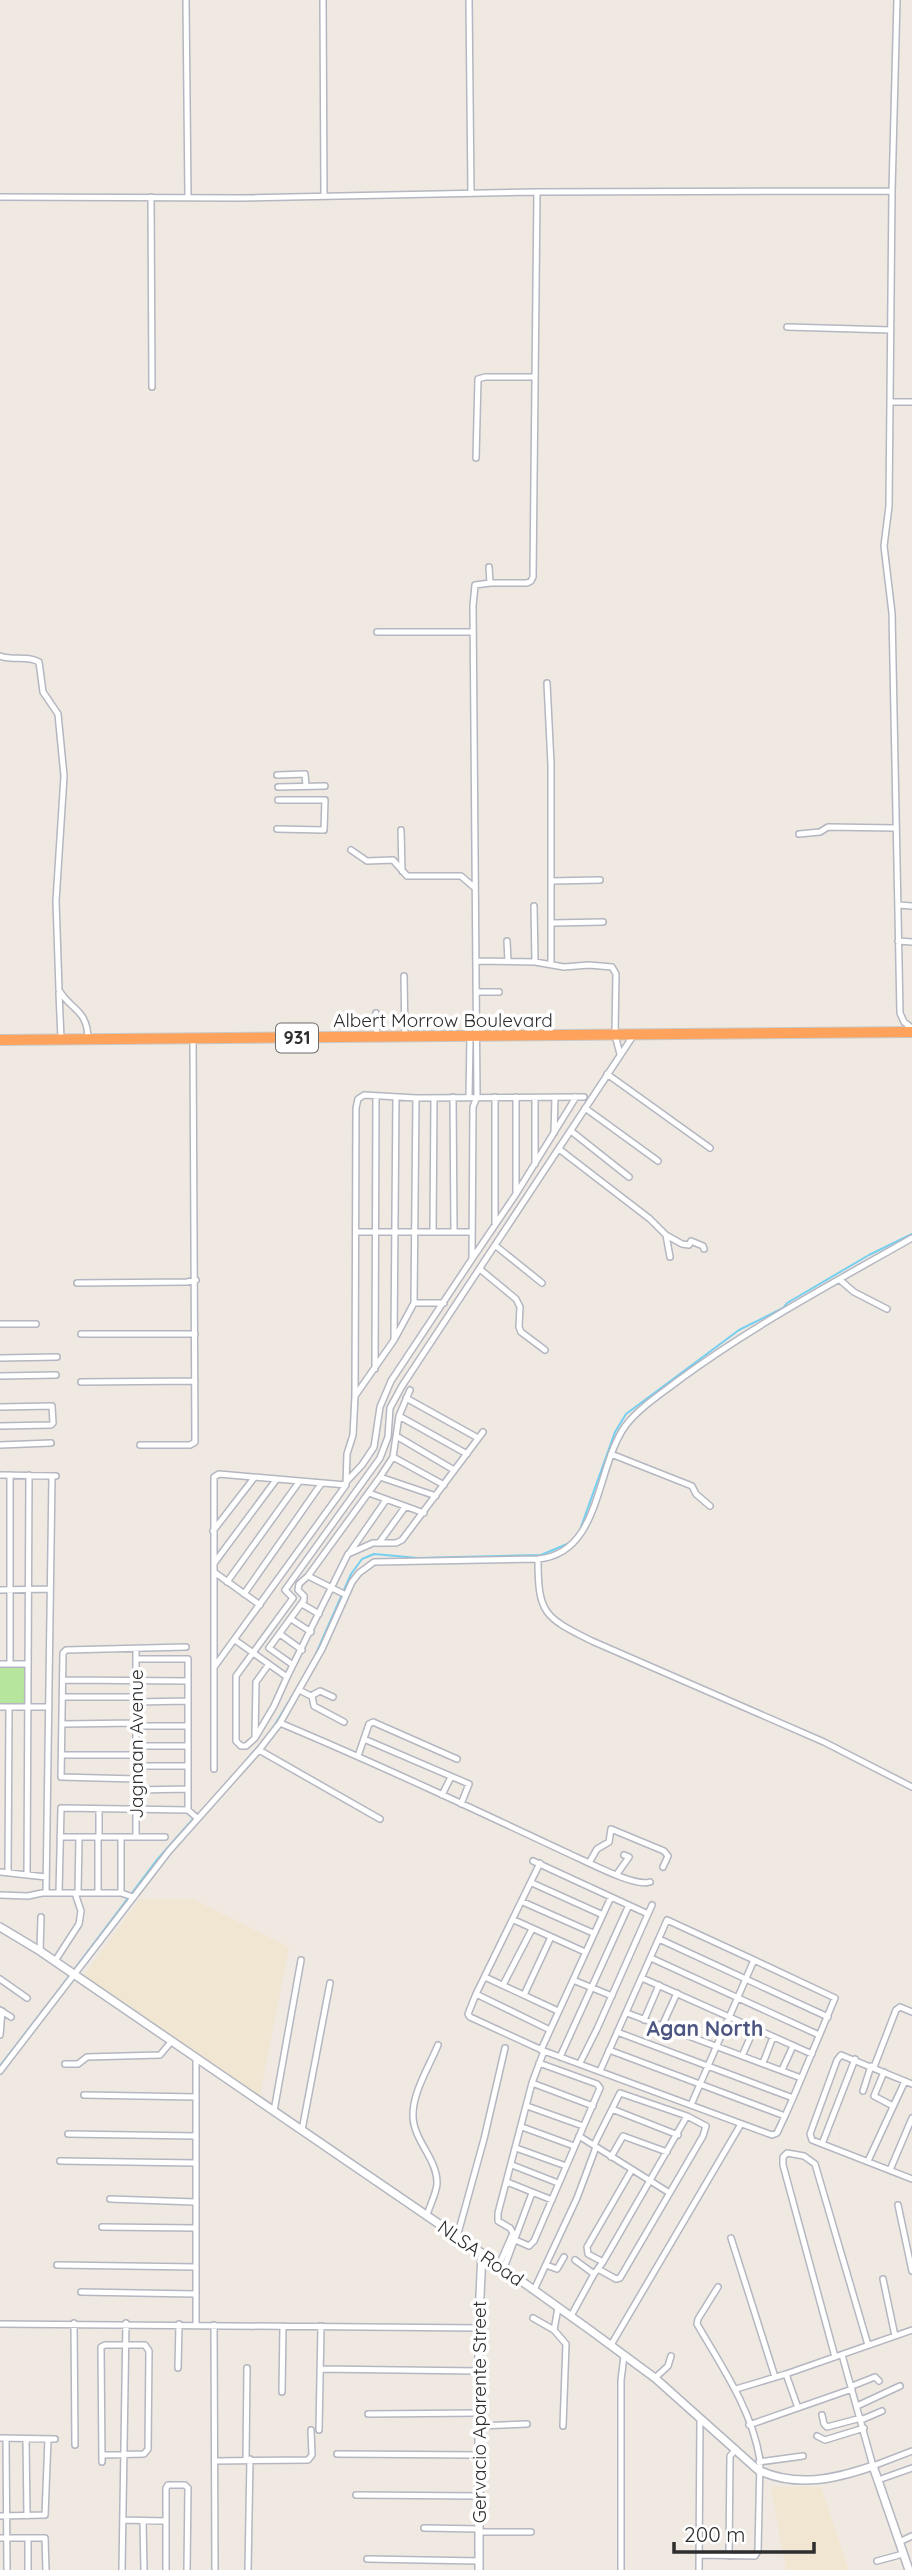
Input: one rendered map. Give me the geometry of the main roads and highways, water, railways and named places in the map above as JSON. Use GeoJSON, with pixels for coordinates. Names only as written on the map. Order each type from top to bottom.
{"type":"FeatureCollection","features":[{"type":"Feature","properties":{"kind":"highway","name":"Albert Morrow Boulevard"},"geometry":{"type":"LineString","coordinates":[[0,1041],[615,1036],[912,1030]]}},
{"type":"Feature","properties":{"kind":"highway","name":"Albert Morrow Boulevard"},"geometry":{"type":"LineString","coordinates":[[615,1036],[631,1039],[912,1037]]}},
{"type":"Feature","properties":{"kind":"main road","name":"NLSA Road"},"geometry":{"type":"LineString","coordinates":[[0,1927],[55,1961],[502,2266],[656,2378],[759,2466],[779,2478],[804,2481],[833,2478],[873,2466],[907,2558]]}},
{"type":"Feature","properties":{"kind":"main road","name":"Gervacio Aparente Street"},"geometry":{"type":"LineString","coordinates":[[479,2570],[479,2328],[482,2253]]}},
{"type":"Feature","properties":{"kind":"main road"},"geometry":{"type":"LineString","coordinates":[[907,2558],[909,2570]]}},
{"type":"Feature","properties":{"kind":"waterway"},"geometry":{"type":"LineString","coordinates":[[581,1527],[615,1432],[626,1414],[739,1330],[783,1308],[787,1303],[869,1255],[912,1234]]}},
{"type":"Feature","properties":{"kind":"waterway"},"geometry":{"type":"LineString","coordinates":[[315,1656],[351,1574],[362,1559],[374,1554],[418,1558],[541,1555],[567,1544]]}},
{"type":"Feature","properties":{"kind":"waterway"},"geometry":{"type":"LineString","coordinates":[[271,1731],[297,1688]]}},
{"type":"Feature","properties":{"kind":"waterway"},"geometry":{"type":"LineString","coordinates":[[248,1758],[263,1741]]}},
{"type":"Feature","properties":{"kind":"waterway"},"geometry":{"type":"LineString","coordinates":[[73,1971],[156,1861],[193,1819]]}},
{"type":"Feature","properties":{"kind":"waterway"},"geometry":{"type":"LineString","coordinates":[[0,2066],[70,1975]]}},
{"type":"Feature","properties":{"kind":"district","name":"Agan North"},"geometry":{"type":"Point","coordinates":[705,2029]}}]}
